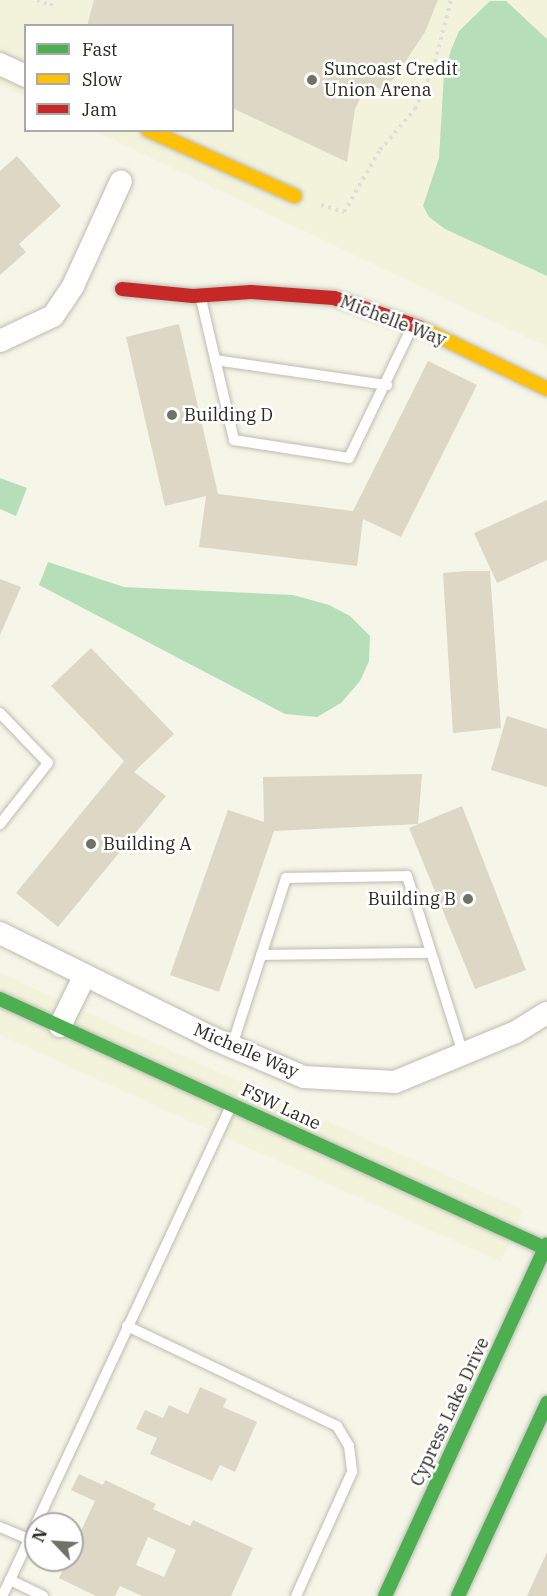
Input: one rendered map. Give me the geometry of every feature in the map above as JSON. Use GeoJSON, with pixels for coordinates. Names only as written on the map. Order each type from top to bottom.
{"type":"FeatureCollection","features":[{"type":"Feature","properties":{"kind":"street"},"geometry":{"type":"LineString","coordinates":[[0,64],[24,75]]}},
{"type":"Feature","properties":{"kind":"street"},"geometry":{"type":"LineString","coordinates":[[152,132],[295,196]]}},
{"type":"Feature","properties":{"kind":"street"},"geometry":{"type":"LineString","coordinates":[[0,341],[53,316],[73,286],[121,181]]}},
{"type":"Feature","properties":{"kind":"street","name":"Michelle Way"},"geometry":{"type":"LineString","coordinates":[[122,289],[200,296],[251,292],[334,298],[413,324],[547,389]]}},
{"type":"Feature","properties":{"kind":"street","name":"Michelle Way"},"geometry":{"type":"LineString","coordinates":[[0,933],[84,977],[304,1077],[395,1082],[516,1032],[547,1013]]}},
{"type":"Feature","properties":{"kind":"street"},"geometry":{"type":"LineString","coordinates":[[60,1026],[84,977]]}},
{"type":"Feature","properties":{"kind":"street","name":"FSW Lane"},"geometry":{"type":"LineString","coordinates":[[0,999],[546,1247]]}},
{"type":"Feature","properties":{"kind":"street","name":"Cypress Lake Drive"},"geometry":{"type":"LineString","coordinates":[[386,1596],[546,1247]]}},
{"type":"Feature","properties":{"kind":"street"},"geometry":{"type":"LineString","coordinates":[[458,1596],[547,1403]]}},
{"type":"Feature","properties":{"kind":"lane"},"geometry":{"type":"LineString","coordinates":[[200,296],[234,440],[349,458],[387,385],[413,324]]}},
{"type":"Feature","properties":{"kind":"lane"},"geometry":{"type":"LineString","coordinates":[[215,360],[387,385]]}},
{"type":"Feature","properties":{"kind":"lane"},"geometry":{"type":"LineString","coordinates":[[0,713],[48,763],[0,824]]}},
{"type":"Feature","properties":{"kind":"lane"},"geometry":{"type":"LineString","coordinates":[[232,1046],[286,878],[407,876],[463,1054]]}},
{"type":"Feature","properties":{"kind":"lane"},"geometry":{"type":"LineString","coordinates":[[261,955],[431,953]]}},
{"type":"Feature","properties":{"kind":"lane"},"geometry":{"type":"LineString","coordinates":[[41,1512],[231,1105]]}},
{"type":"Feature","properties":{"kind":"lane"},"geometry":{"type":"LineString","coordinates":[[127,1326],[337,1426],[349,1446],[352,1472],[296,1596]]}},
{"type":"Feature","properties":{"kind":"lane"},"geometry":{"type":"LineString","coordinates":[[0,1527],[24,1537]]}},
{"type":"Feature","properties":{"kind":"lane"},"geometry":{"type":"LineString","coordinates":[[2,1596],[24,1548]]}},
{"type":"Feature","properties":{"kind":"lane"},"geometry":{"type":"LineString","coordinates":[[10,1580],[43,1596]]}},
{"type":"Feature","properties":{"kind":"path"},"geometry":{"type":"LineString","coordinates":[[37,0],[51,6],[53,0]]}},
{"type":"Feature","properties":{"kind":"path"},"geometry":{"type":"LineString","coordinates":[[295,196],[344,212],[380,150],[415,109],[433,69],[451,0]]}},
{"type":"Feature","properties":{"kind":"shaded area"},"geometry":{"type":"Polygon","coordinates":[[[0,0],[547,0],[547,347],[97,132],[234,132],[234,24],[24,24],[24,97],[0,85],[0,0]]]}},
{"type":"Feature","properties":{"kind":"shaded area"},"geometry":{"type":"Polygon","coordinates":[[[490,1],[506,1],[547,39],[547,276],[445,229],[429,217],[423,206],[439,158],[444,73],[451,50],[459,31],[490,1]]]}},
{"type":"Feature","properties":{"kind":"shaded area"},"geometry":{"type":"Polygon","coordinates":[[[0,478],[27,488],[16,516],[0,509],[0,478]]]}},
{"type":"Feature","properties":{"kind":"shaded area"},"geometry":{"type":"Polygon","coordinates":[[[48,562],[124,587],[293,595],[329,605],[350,616],[370,636],[369,661],[360,681],[341,703],[317,717],[285,714],[39,585],[48,562]]]}},
{"type":"Feature","properties":{"kind":"shaded area"},"geometry":{"type":"Polygon","coordinates":[[[0,973],[523,1210],[501,1262],[0,1035],[0,973]]]}},
{"type":"Feature","properties":{"kind":"building","name":"Suncoast Credit Union Arena"},"geometry":{"type":"Polygon","coordinates":[[[94,0],[438,0],[425,32],[396,76],[383,90],[367,84],[355,109],[347,162],[234,109],[234,24],[88,24],[94,0]]]}},
{"type":"Feature","properties":{"kind":"building"},"geometry":{"type":"Polygon","coordinates":[[[17,156],[61,206],[19,244],[26,252],[0,275],[0,171],[17,156]]]}},
{"type":"Feature","properties":{"kind":"building"},"geometry":{"type":"Polygon","coordinates":[[[179,324],[218,494],[353,511],[428,361],[477,385],[401,537],[363,519],[357,566],[199,547],[206,496],[165,506],[126,337],[179,324]]]}},
{"type":"Feature","properties":{"kind":"building"},"geometry":{"type":"Polygon","coordinates":[[[547,500],[547,560],[497,583],[474,533],[547,500]]]}},
{"type":"Feature","properties":{"kind":"building"},"geometry":{"type":"Polygon","coordinates":[[[490,571],[501,728],[453,733],[443,573],[490,571]]]}},
{"type":"Feature","properties":{"kind":"building"},"geometry":{"type":"Polygon","coordinates":[[[0,579],[21,587],[0,635],[0,579]]]}},
{"type":"Feature","properties":{"kind":"building"},"geometry":{"type":"Polygon","coordinates":[[[91,648],[174,734],[134,772],[166,796],[58,927],[16,893],[124,761],[51,686],[91,648]]]}},
{"type":"Feature","properties":{"kind":"building"},"geometry":{"type":"Polygon","coordinates":[[[507,716],[547,729],[547,787],[491,770],[507,716]]]}},
{"type":"Feature","properties":{"kind":"building"},"geometry":{"type":"Polygon","coordinates":[[[422,774],[418,824],[274,831],[219,992],[170,975],[228,810],[264,822],[263,777],[422,774]]]}},
{"type":"Feature","properties":{"kind":"building","name":"Building B"},"geometry":{"type":"Polygon","coordinates":[[[462,806],[526,970],[475,989],[409,828],[462,806]]]}},
{"type":"Feature","properties":{"kind":"building"},"geometry":{"type":"Polygon","coordinates":[[[200,1387],[227,1399],[223,1407],[257,1422],[235,1472],[220,1465],[212,1481],[150,1454],[157,1438],[136,1429],[145,1410],[163,1418],[169,1405],[188,1414],[200,1387]]]}},
{"type":"Feature","properties":{"kind":"building"},"geometry":{"type":"Polygon","coordinates":[[[79,1474],[103,1485],[105,1480],[156,1504],[153,1509],[190,1526],[193,1520],[253,1548],[231,1596],[142,1596],[120,1586],[115,1596],[96,1596],[59,1578],[62,1572],[84,1572],[84,1524],[95,1501],[71,1490],[79,1474]],[[148,1537],[136,1565],[164,1577],[176,1550],[148,1537]]]}},
{"type":"Feature","properties":{"kind":"building"},"geometry":{"type":"Polygon","coordinates":[[[547,1552],[547,1596],[527,1596],[547,1552]]]}},
{"type":"Feature","properties":{"kind":"traffic: fast"},"geometry":{"type":"LineString","coordinates":[[0,999],[547,1249]]}},
{"type":"Feature","properties":{"kind":"traffic: fast"},"geometry":{"type":"LineString","coordinates":[[385,1596],[547,1244]]}},
{"type":"Feature","properties":{"kind":"traffic: fast"},"geometry":{"type":"LineString","coordinates":[[458,1596],[547,1403]]}},
{"type":"Feature","properties":{"kind":"traffic: slow"},"geometry":{"type":"LineString","coordinates":[[152,132],[295,196]]}},
{"type":"Feature","properties":{"kind":"traffic: slow"},"geometry":{"type":"LineString","coordinates":[[419,327],[547,389]]}},
{"type":"Feature","properties":{"kind":"traffic: jam"},"geometry":{"type":"LineString","coordinates":[[122,289],[193,296],[251,292],[334,298],[419,327]]}},
{"type":"Feature","properties":{"kind":"place","name":"Suncoast Credit Union Arena"},"geometry":{"type":"Point","coordinates":[312,80]}},
{"type":"Feature","properties":{"kind":"place","name":"Building D"},"geometry":{"type":"Point","coordinates":[172,415]}},
{"type":"Feature","properties":{"kind":"place","name":"Building A"},"geometry":{"type":"Point","coordinates":[91,844]}},
{"type":"Feature","properties":{"kind":"place","name":"Building B"},"geometry":{"type":"Point","coordinates":[468,899]}}]}
